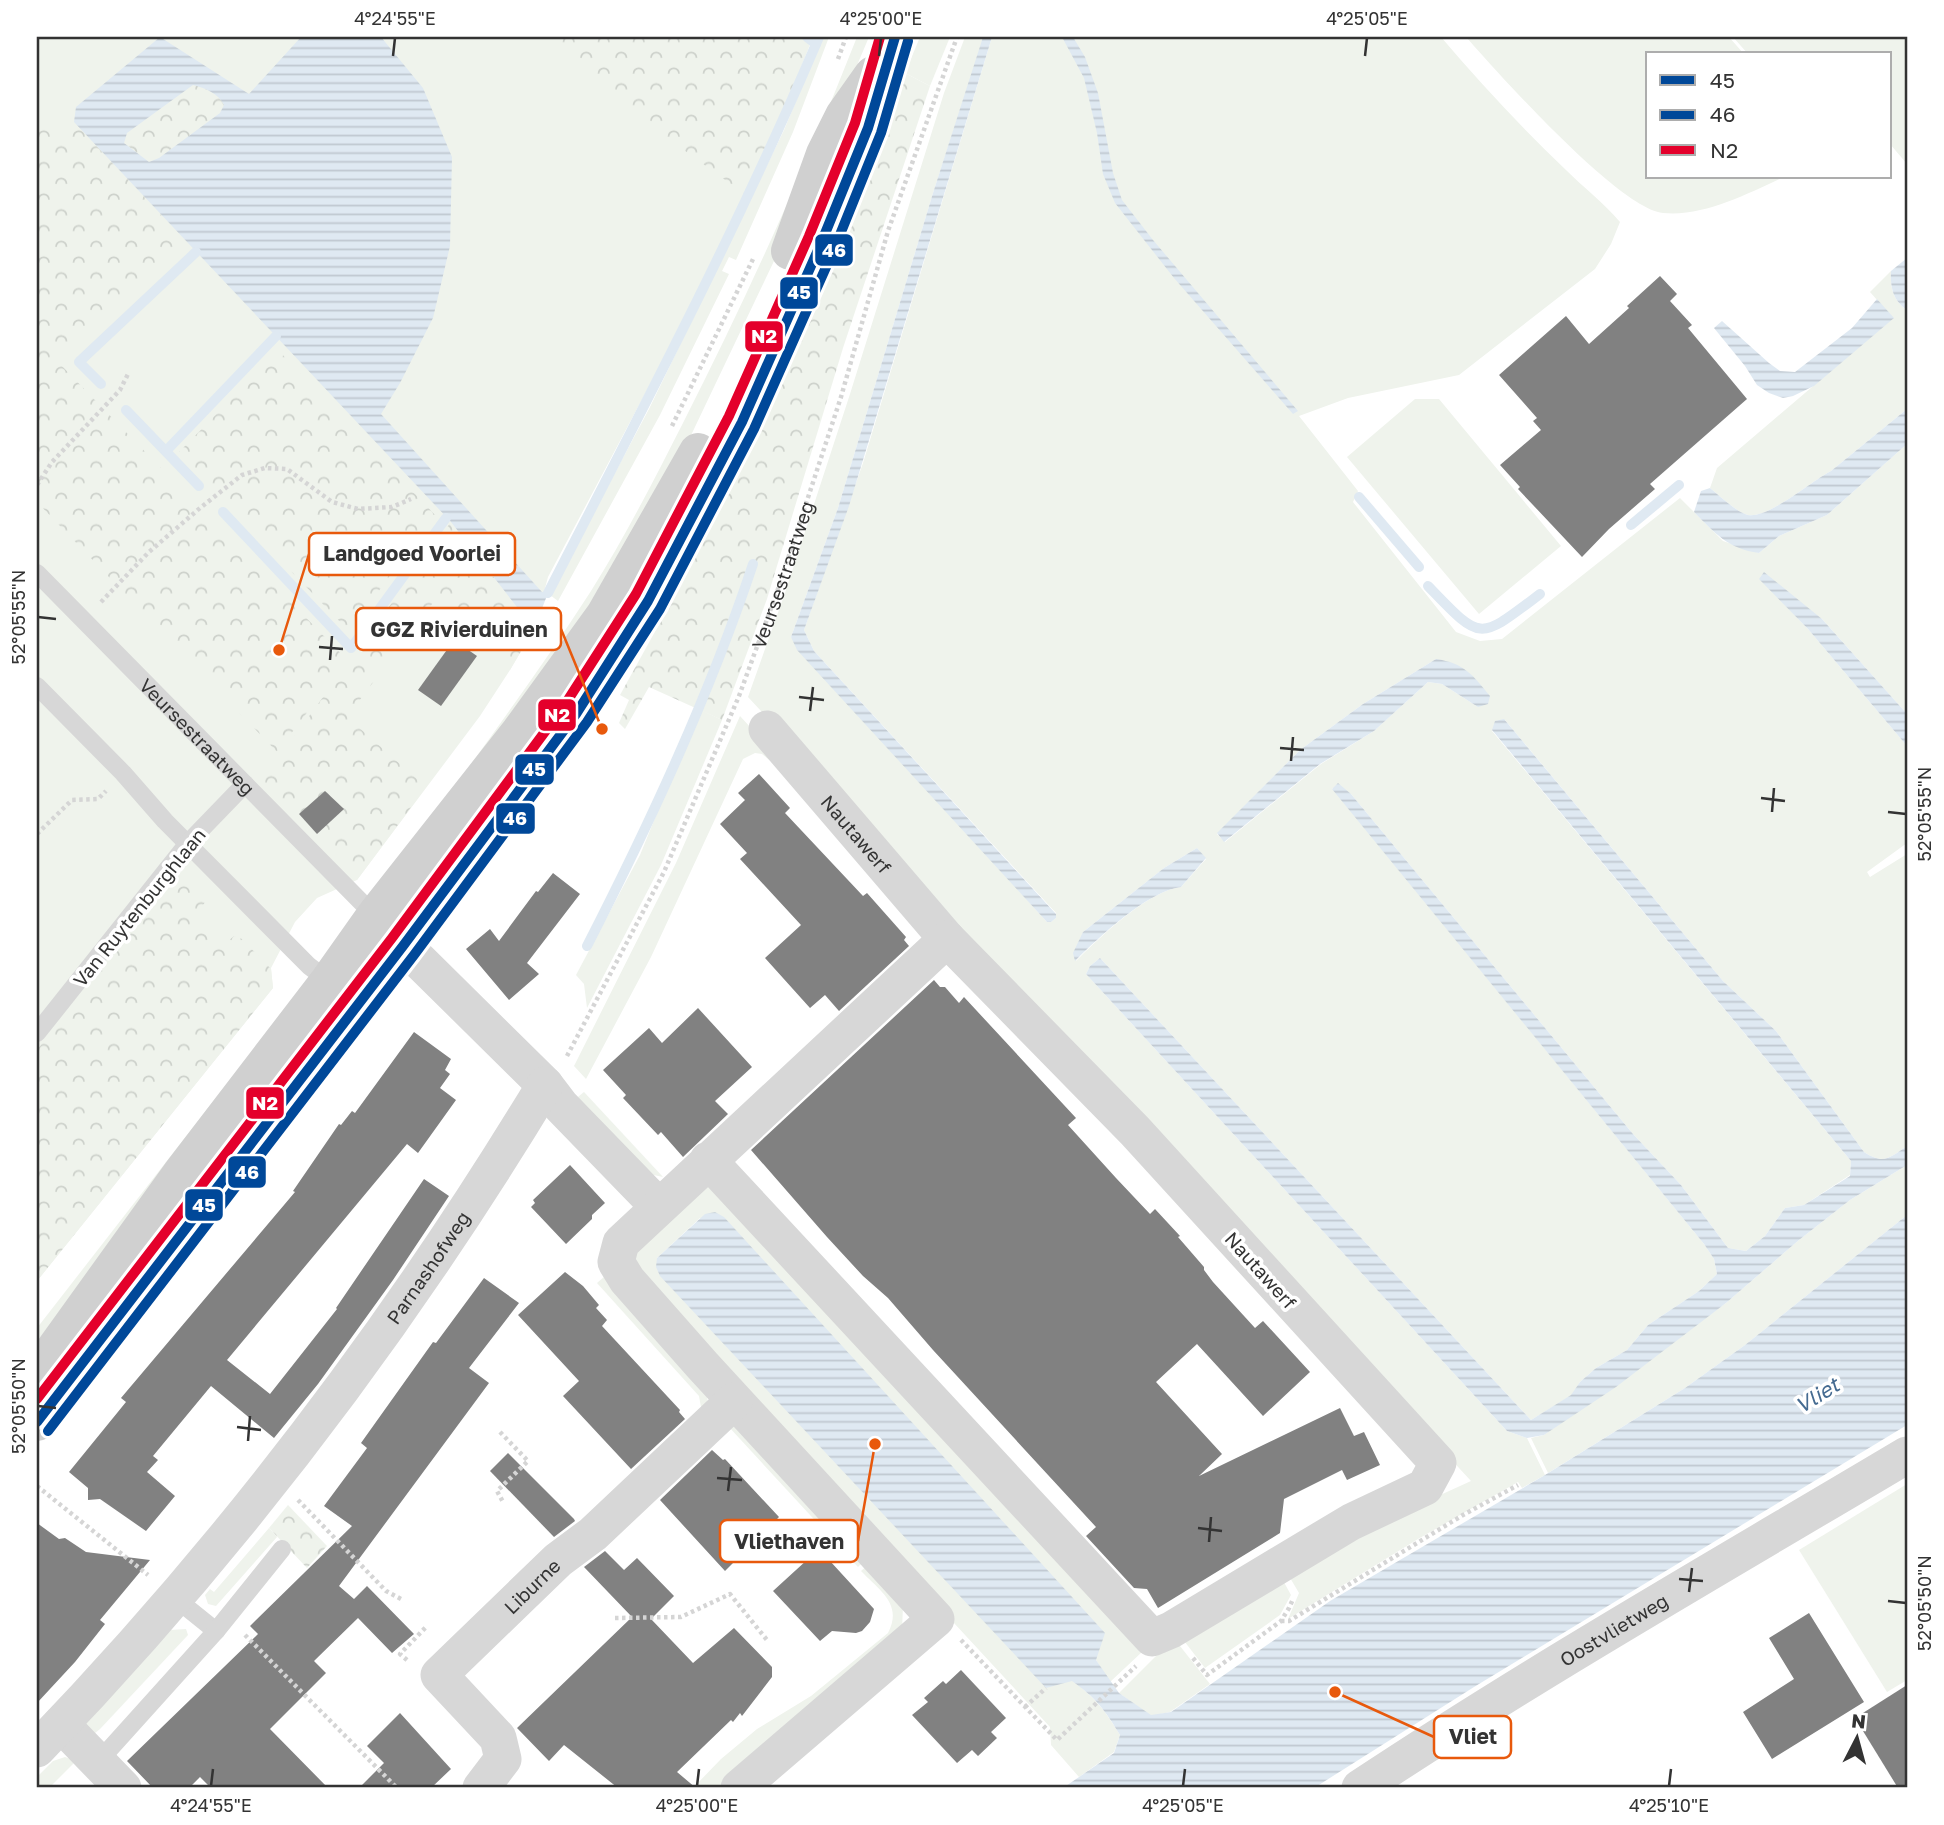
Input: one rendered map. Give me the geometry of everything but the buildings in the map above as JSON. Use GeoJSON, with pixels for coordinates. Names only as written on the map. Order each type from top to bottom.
{"type":"FeatureCollection","features":[{"type":"Feature","properties":{"kind":"main road"},"geometry":{"type":"LineString","coordinates":[[37,1374],[181,1174],[329,981],[375,916],[520,732],[605,615],[713,425],[800,228],[825,154],[844,116],[892,45]]}},
{"type":"Feature","properties":{"kind":"main road"},"geometry":{"type":"LineString","coordinates":[[37,1422],[403,946],[576,714],[648,601],[743,422],[868,128],[892,45]]}},
{"type":"Feature","properties":{"kind":"street","name":"Nautawerf"},"geometry":{"type":"LineString","coordinates":[[708,1160],[1152,1638],[1351,1522],[1425,1488],[1438,1463],[1135,1131],[947,939],[767,729]]}},
{"type":"Feature","properties":{"kind":"street","name":"Veursestraatweg"},"geometry":{"type":"LineString","coordinates":[[375,916],[403,946]]}},
{"type":"Feature","properties":{"kind":"street"},"geometry":{"type":"LineString","coordinates":[[739,1788],[936,1619],[734,1401],[627,1280],[617,1262],[621,1243],[708,1160],[810,1079],[830,1047],[947,939]]}},
{"type":"Feature","properties":{"kind":"street"},"geometry":{"type":"LineString","coordinates":[[403,946],[545,1085],[561,1106],[659,1207]]}},
{"type":"Feature","properties":{"kind":"street","name":"Parnashofweg"},"geometry":{"type":"LineString","coordinates":[[123,1788],[98,1762],[49,1736],[175,1598],[276,1476],[374,1347],[432,1264],[545,1085]]}},
{"type":"Feature","properties":{"kind":"street","name":"Liburne"},"geometry":{"type":"LineString","coordinates":[[481,1788],[503,1759],[498,1738],[439,1675],[558,1560],[593,1534],[734,1401]]}},
{"type":"Feature","properties":{"kind":"street","name":"Oostvlietweg"},"geometry":{"type":"LineString","coordinates":[[1360,1788],[1519,1687],[1907,1455]]}},
{"type":"Feature","properties":{"kind":"lane","name":"Veursestraatweg"},"geometry":{"type":"LineString","coordinates":[[37,573],[375,916]]}},
{"type":"Feature","properties":{"kind":"lane"},"geometry":{"type":"LineString","coordinates":[[37,686],[299,958],[329,981],[403,946]]}},
{"type":"Feature","properties":{"kind":"lane","name":"Van Ruytenburghlaan"},"geometry":{"type":"LineString","coordinates":[[37,1033],[188,843],[245,784]]}},
{"type":"Feature","properties":{"kind":"lane"},"geometry":{"type":"LineString","coordinates":[[98,1762],[222,1624],[282,1549]]}},
{"type":"Feature","properties":{"kind":"lane"},"geometry":{"type":"LineString","coordinates":[[175,1598],[222,1624]]}},
{"type":"Feature","properties":{"kind":"path"},"geometry":{"type":"LineString","coordinates":[[834,68],[846,37]]}},
{"type":"Feature","properties":{"kind":"path","name":"Veursestraatweg"},"geometry":{"type":"LineString","coordinates":[[545,1085],[571,1051],[664,872],[738,696],[777,592],[841,397],[888,231],[957,37]]}},
{"type":"Feature","properties":{"kind":"path"},"geometry":{"type":"LineString","coordinates":[[667,436],[755,256]]}},
{"type":"Feature","properties":{"kind":"path"},"geometry":{"type":"LineString","coordinates":[[37,485],[52,461],[120,390],[128,373]]}},
{"type":"Feature","properties":{"kind":"path"},"geometry":{"type":"LineString","coordinates":[[83,620],[149,552],[242,475],[265,468],[287,469],[332,502],[358,509],[393,507],[411,499]]}},
{"type":"Feature","properties":{"kind":"path"},"geometry":{"type":"LineString","coordinates":[[37,834],[72,800],[98,799],[123,774]]}},
{"type":"Feature","properties":{"kind":"path"},"geometry":{"type":"LineString","coordinates":[[500,1432],[528,1461],[497,1491],[503,1502]]}},
{"type":"Feature","properties":{"kind":"path"},"geometry":{"type":"LineString","coordinates":[[276,1476],[386,1591],[403,1601]]}},
{"type":"Feature","properties":{"kind":"path"},"geometry":{"type":"LineString","coordinates":[[1280,1621],[1289,1621],[1463,1515],[1518,1485]]}},
{"type":"Feature","properties":{"kind":"path"},"geometry":{"type":"LineString","coordinates":[[37,1486],[175,1598]]}},
{"type":"Feature","properties":{"kind":"path"},"geometry":{"type":"LineString","coordinates":[[1195,1661],[1207,1675],[1280,1621],[1290,1608],[1293,1589],[1277,1564]]}},
{"type":"Feature","properties":{"kind":"path"},"geometry":{"type":"LineString","coordinates":[[615,1618],[681,1617],[730,1594],[767,1640]]}},
{"type":"Feature","properties":{"kind":"path"},"geometry":{"type":"LineString","coordinates":[[936,1619],[960,1638],[1057,1740],[1142,1661]]}},
{"type":"Feature","properties":{"kind":"path"},"geometry":{"type":"LineString","coordinates":[[222,1624],[397,1788]]}},
{"type":"Feature","properties":{"kind":"path"},"geometry":{"type":"LineString","coordinates":[[1025,1707],[1046,1689]]}},
{"type":"Feature","properties":{"kind":"green space"},"geometry":{"type":"Polygon","coordinates":[[[37,37],[813,37],[766,154],[693,303],[548,577],[534,629],[510,670],[480,716],[357,880],[317,898],[295,922],[271,968],[273,988],[37,1281],[37,37]]]}},
{"type":"Feature","properties":{"kind":"green space"},"geometry":{"type":"Polygon","coordinates":[[[555,37],[794,37],[808,49],[766,154],[746,195],[605,93],[555,37]]]}},
{"type":"Feature","properties":{"kind":"green space"},"geometry":{"type":"Polygon","coordinates":[[[823,37],[829,37],[793,132],[736,260],[729,257],[722,271],[729,274],[660,415],[558,601],[550,595],[649,409],[784,130],[823,37]]]}},
{"type":"Feature","properties":{"kind":"green space"},"geometry":{"type":"Polygon","coordinates":[[[857,37],[869,37],[774,261],[684,450],[601,595],[386,881],[542,665],[591,591],[627,529],[730,328],[796,184],[857,37]]]}},
{"type":"Feature","properties":{"kind":"green space"},"geometry":{"type":"Polygon","coordinates":[[[920,37],[950,37],[930,86],[905,73],[920,37]]]}},
{"type":"Feature","properties":{"kind":"green space"},"geometry":{"type":"Polygon","coordinates":[[[965,37],[984,37],[933,193],[838,508],[791,637],[1047,922],[1056,918],[1056,913],[814,651],[804,630],[863,463],[992,37],[1441,37],[1517,122],[1620,222],[1611,244],[1595,269],[1459,375],[1348,398],[1299,416],[1358,491],[1353,502],[1456,632],[1480,641],[1502,639],[1680,498],[1723,541],[1759,553],[1779,536],[1827,515],[1907,444],[1907,714],[1822,619],[1760,579],[1808,629],[1907,746],[1907,843],[1867,872],[1870,877],[1907,854],[1907,1146],[1896,1154],[1882,1159],[1864,1152],[1776,1031],[1723,981],[1505,720],[1496,721],[1492,731],[1851,1161],[1850,1175],[1804,1205],[1785,1208],[1765,1236],[1746,1251],[1728,1248],[1681,1185],[1633,1134],[1351,794],[1332,788],[1714,1259],[1717,1274],[1699,1291],[1648,1325],[1627,1350],[1596,1368],[1580,1382],[1572,1395],[1531,1420],[1100,958],[1090,966],[1086,974],[1507,1431],[1527,1438],[1545,1475],[1522,1488],[1518,1482],[1418,1539],[1288,1619],[1299,1593],[1286,1571],[1357,1533],[1471,1481],[748,697],[850,394],[944,93],[965,37]],[[1436,659],[1363,704],[1300,750],[1217,834],[1225,842],[1321,764],[1374,731],[1428,682],[1442,684],[1478,707],[1436,659]],[[1197,848],[1164,868],[1083,932],[1076,961],[1111,928],[1140,906],[1168,890],[1181,887],[1206,859],[1197,848]]]}},
{"type":"Feature","properties":{"kind":"green space"},"geometry":{"type":"Polygon","coordinates":[[[1466,37],[1729,37],[1742,52],[1646,52],[1646,178],[1782,178],[1710,208],[1663,213],[1643,206],[1590,165],[1466,37]]]}},
{"type":"Feature","properties":{"kind":"green space"},"geometry":{"type":"Polygon","coordinates":[[[1733,37],[1907,37],[1907,164],[1892,146],[1892,52],[1746,52],[1733,37]]]}},
{"type":"Feature","properties":{"kind":"green space"},"geometry":{"type":"Polygon","coordinates":[[[905,73],[930,86],[843,348],[767,599],[722,720],[649,687],[625,729],[619,723],[629,700],[620,695],[668,608],[905,73]]]}},
{"type":"Feature","properties":{"kind":"green space"},"geometry":{"type":"Polygon","coordinates":[[[193,84],[218,97],[224,105],[220,113],[159,158],[149,162],[124,143],[127,133],[193,84]]]}},
{"type":"Feature","properties":{"kind":"green space"},"geometry":{"type":"Polygon","coordinates":[[[74,122],[191,247],[59,363],[347,660],[277,752],[37,502],[37,127],[74,122]]]}},
{"type":"Feature","properties":{"kind":"green space"},"geometry":{"type":"Polygon","coordinates":[[[1891,271],[1893,293],[1907,310],[1907,409],[1831,471],[1775,507],[1753,515],[1736,509],[1710,488],[1717,468],[1893,318],[1870,292],[1891,271]]]}},
{"type":"Feature","properties":{"kind":"green space"},"geometry":{"type":"Polygon","coordinates":[[[279,351],[435,515],[349,631],[177,454],[279,351]]]}},
{"type":"Feature","properties":{"kind":"green space"},"geometry":{"type":"Polygon","coordinates":[[[1415,399],[1439,399],[1561,546],[1479,614],[1347,457],[1415,399]]]}},
{"type":"Feature","properties":{"kind":"green space"},"geometry":{"type":"Polygon","coordinates":[[[451,522],[534,629],[510,670],[435,600],[347,717],[426,787],[357,880],[261,782],[451,522]]]}},
{"type":"Feature","properties":{"kind":"green space"},"geometry":{"type":"Polygon","coordinates":[[[701,710],[722,720],[661,865],[587,1008],[584,984],[576,975],[640,855],[701,710]]]}},
{"type":"Feature","properties":{"kind":"green space"},"geometry":{"type":"Polygon","coordinates":[[[740,716],[812,795],[762,754],[755,753],[743,759],[651,957],[586,1079],[574,1066],[676,863],[740,716]]]}},
{"type":"Feature","properties":{"kind":"green space"},"geometry":{"type":"Polygon","coordinates":[[[176,877],[197,882],[211,896],[190,919],[220,948],[234,936],[242,939],[271,969],[273,988],[37,1281],[37,1050],[176,877]]]}},
{"type":"Feature","properties":{"kind":"green space"},"geometry":{"type":"Polygon","coordinates":[[[278,1018],[37,1357],[37,1328],[278,1018]]]}},
{"type":"Feature","properties":{"kind":"green space"},"geometry":{"type":"Polygon","coordinates":[[[584,1092],[663,1177],[649,1174],[573,1101],[584,1092]]]}},
{"type":"Feature","properties":{"kind":"green space"},"geometry":{"type":"Polygon","coordinates":[[[1907,1165],[1907,1215],[1745,1345],[1685,1388],[1548,1473],[1531,1438],[1544,1435],[1726,1303],[1850,1200],[1907,1165]]]}},
{"type":"Feature","properties":{"kind":"green space"},"geometry":{"type":"Polygon","coordinates":[[[703,1187],[713,1187],[1142,1652],[1110,1682],[1096,1660],[700,1218],[657,1258],[1104,1711],[1120,1735],[1114,1752],[1079,1777],[1051,1745],[1050,1727],[637,1280],[633,1248],[703,1187]]]}},
{"type":"Feature","properties":{"kind":"green space"},"geometry":{"type":"Polygon","coordinates":[[[604,1277],[705,1386],[708,1402],[702,1413],[699,1396],[597,1283],[604,1277]]]}},
{"type":"Feature","properties":{"kind":"green space"},"geometry":{"type":"Polygon","coordinates":[[[728,1426],[734,1426],[865,1560],[858,1567],[728,1426]]]}},
{"type":"Feature","properties":{"kind":"green space"},"geometry":{"type":"Polygon","coordinates":[[[1907,1484],[1907,1680],[1887,1692],[1799,1550],[1907,1484]]]}},
{"type":"Feature","properties":{"kind":"green space"},"geometry":{"type":"Polygon","coordinates":[[[288,1505],[327,1546],[307,1568],[269,1528],[288,1505]]]}},
{"type":"Feature","properties":{"kind":"green space"},"geometry":{"type":"Polygon","coordinates":[[[269,1528],[277,1537],[216,1606],[208,1604],[205,1595],[210,1589],[214,1592],[269,1528]]]}},
{"type":"Feature","properties":{"kind":"green space"},"geometry":{"type":"Polygon","coordinates":[[[869,1564],[903,1605],[902,1631],[725,1788],[693,1788],[721,1759],[757,1729],[811,1696],[888,1633],[893,1614],[891,1606],[882,1592],[861,1571],[869,1564]]]}},
{"type":"Feature","properties":{"kind":"green space"},"geometry":{"type":"Polygon","coordinates":[[[1280,1575],[1291,1595],[1280,1615],[1205,1668],[1181,1637],[1280,1575]]]}},
{"type":"Feature","properties":{"kind":"green space"},"geometry":{"type":"Polygon","coordinates":[[[186,1629],[188,1635],[90,1737],[84,1725],[170,1630],[186,1629]]]}},
{"type":"Feature","properties":{"kind":"green space"},"geometry":{"type":"Polygon","coordinates":[[[1176,1641],[1210,1684],[1170,1712],[1151,1716],[1119,1693],[1157,1655],[1176,1641]]]}},
{"type":"Feature","properties":{"kind":"green space"},"geometry":{"type":"Polygon","coordinates":[[[65,1757],[76,1761],[49,1788],[37,1788],[37,1777],[53,1761],[65,1757]]]}},
{"type":"Feature","properties":{"kind":"water"},"geometry":{"type":"Polygon","coordinates":[[[160,37],[249,94],[301,37],[381,37],[423,88],[452,157],[450,246],[433,318],[381,414],[542,592],[548,593],[534,629],[451,522],[74,122],[76,107],[160,37]],[[193,85],[127,133],[124,143],[149,162],[159,158],[220,113],[224,105],[218,97],[193,85]]]}},
{"type":"Feature","properties":{"kind":"water"},"geometry":{"type":"Polygon","coordinates":[[[983,37],[992,37],[849,506],[804,630],[814,651],[1056,914],[1056,918],[1051,922],[1047,922],[797,650],[791,637],[838,508],[983,37]]]}},
{"type":"Feature","properties":{"kind":"water"},"geometry":{"type":"Polygon","coordinates":[[[1062,37],[1073,37],[1085,57],[1098,93],[1113,173],[1122,200],[1298,411],[1293,414],[1174,278],[1115,203],[1103,174],[1084,78],[1062,37]]]}},
{"type":"Feature","properties":{"kind":"water"},"geometry":{"type":"Polygon","coordinates":[[[1907,258],[1907,310],[1896,298],[1892,288],[1891,271],[1907,258]]]}},
{"type":"Feature","properties":{"kind":"water"},"geometry":{"type":"Polygon","coordinates":[[[1877,299],[1894,318],[1814,386],[1783,398],[1757,385],[1714,328],[1722,321],[1780,371],[1795,372],[1852,328],[1877,299]]]}},
{"type":"Feature","properties":{"kind":"water"},"geometry":{"type":"Polygon","coordinates":[[[1907,409],[1907,444],[1827,515],[1779,536],[1759,553],[1730,544],[1694,512],[1701,491],[1710,488],[1745,514],[1753,515],[1775,507],[1831,471],[1907,409]]]}},
{"type":"Feature","properties":{"kind":"water"},"geometry":{"type":"Polygon","coordinates":[[[1764,572],[1822,619],[1907,714],[1907,746],[1808,629],[1759,579],[1764,572]]]}},
{"type":"Feature","properties":{"kind":"water"},"geometry":{"type":"Polygon","coordinates":[[[1436,659],[1467,671],[1490,696],[1488,704],[1478,707],[1442,684],[1428,682],[1374,731],[1320,764],[1224,842],[1217,833],[1300,750],[1363,704],[1436,659]]]}},
{"type":"Feature","properties":{"kind":"water"},"geometry":{"type":"Polygon","coordinates":[[[1504,719],[1723,981],[1776,1031],[1864,1152],[1882,1159],[1907,1146],[1907,1165],[1850,1200],[1726,1303],[1616,1387],[1544,1435],[1527,1438],[1507,1431],[1086,974],[1090,966],[1100,958],[1531,1420],[1571,1395],[1580,1382],[1596,1368],[1627,1350],[1648,1325],[1699,1291],[1717,1274],[1714,1259],[1332,789],[1338,783],[1351,794],[1633,1134],[1681,1185],[1728,1248],[1746,1251],[1765,1236],[1785,1208],[1804,1205],[1850,1176],[1851,1161],[1492,730],[1495,721],[1504,719]]]}},
{"type":"Feature","properties":{"kind":"water"},"geometry":{"type":"Polygon","coordinates":[[[1197,848],[1206,858],[1181,887],[1168,890],[1139,906],[1110,928],[1075,961],[1073,953],[1083,932],[1164,868],[1197,848]]]}},
{"type":"Feature","properties":{"kind":"water"},"geometry":{"type":"Polygon","coordinates":[[[715,1212],[724,1217],[1105,1633],[1096,1660],[1119,1693],[1151,1715],[1171,1712],[1330,1601],[1545,1475],[1685,1388],[1745,1345],[1907,1215],[1907,1425],[1474,1687],[1314,1788],[1063,1788],[1114,1753],[1120,1735],[1104,1711],[1072,1681],[1046,1688],[660,1276],[656,1267],[657,1258],[705,1214],[715,1212]]]}},
{"type":"Feature","properties":{"kind":"waterway"},"geometry":{"type":"LineString","coordinates":[[807,37],[816,44],[819,37]]}},
{"type":"Feature","properties":{"kind":"waterway"},"geometry":{"type":"LineString","coordinates":[[548,593],[721,253],[816,44]]}},
{"type":"Feature","properties":{"kind":"waterway"},"geometry":{"type":"LineString","coordinates":[[101,384],[79,362],[196,252]]}},
{"type":"Feature","properties":{"kind":"waterway"},"geometry":{"type":"LineString","coordinates":[[166,451],[276,336]]}},
{"type":"Feature","properties":{"kind":"waterway"},"geometry":{"type":"LineString","coordinates":[[126,410],[199,486]]}},
{"type":"Feature","properties":{"kind":"waterway"},"geometry":{"type":"LineString","coordinates":[[1631,525],[1679,485]]}},
{"type":"Feature","properties":{"kind":"waterway"},"geometry":{"type":"LineString","coordinates":[[1359,497],[1419,567]]}},
{"type":"Feature","properties":{"kind":"waterway"},"geometry":{"type":"LineString","coordinates":[[223,512],[351,648],[446,518]]}},
{"type":"Feature","properties":{"kind":"waterway"},"geometry":{"type":"LineString","coordinates":[[587,946],[698,710],[753,564]]}},
{"type":"Feature","properties":{"kind":"waterway"},"geometry":{"type":"LineString","coordinates":[[1428,586],[1471,626],[1481,629],[1492,627],[1504,620],[1540,594]]}},
{"type":"Feature","properties":{"kind":"transit line","name":"N2"},"geometry":{"type":"LineString","coordinates":[[37,1399],[392,938],[564,706],[636,594],[729,416],[809,236],[855,123],[880,37]]}},
{"type":"Feature","properties":{"kind":"transit line","name":"45"},"geometry":{"type":"LineString","coordinates":[[37,1422],[403,946],[576,714],[648,601],[742,422],[822,241],[868,128],[895,37]]}},
{"type":"Feature","properties":{"kind":"transit line","name":"46"},"geometry":{"type":"LineString","coordinates":[[48,1431],[414,955],[587,722],[660,609],[754,429],[835,247],[881,133],[908,41]]}},
{"type":"Feature","properties":{"kind":"place","name":"Landgoed Voorlei"},"geometry":{"type":"Point","coordinates":[279,650]}},
{"type":"Feature","properties":{"kind":"place","name":"GGZ Rivierduinen"},"geometry":{"type":"Point","coordinates":[602,729]}},
{"type":"Feature","properties":{"kind":"place","name":"Vliethaven"},"geometry":{"type":"Point","coordinates":[875,1444]}},
{"type":"Feature","properties":{"kind":"place","name":"Vliet"},"geometry":{"type":"Point","coordinates":[1335,1692]}}]}
